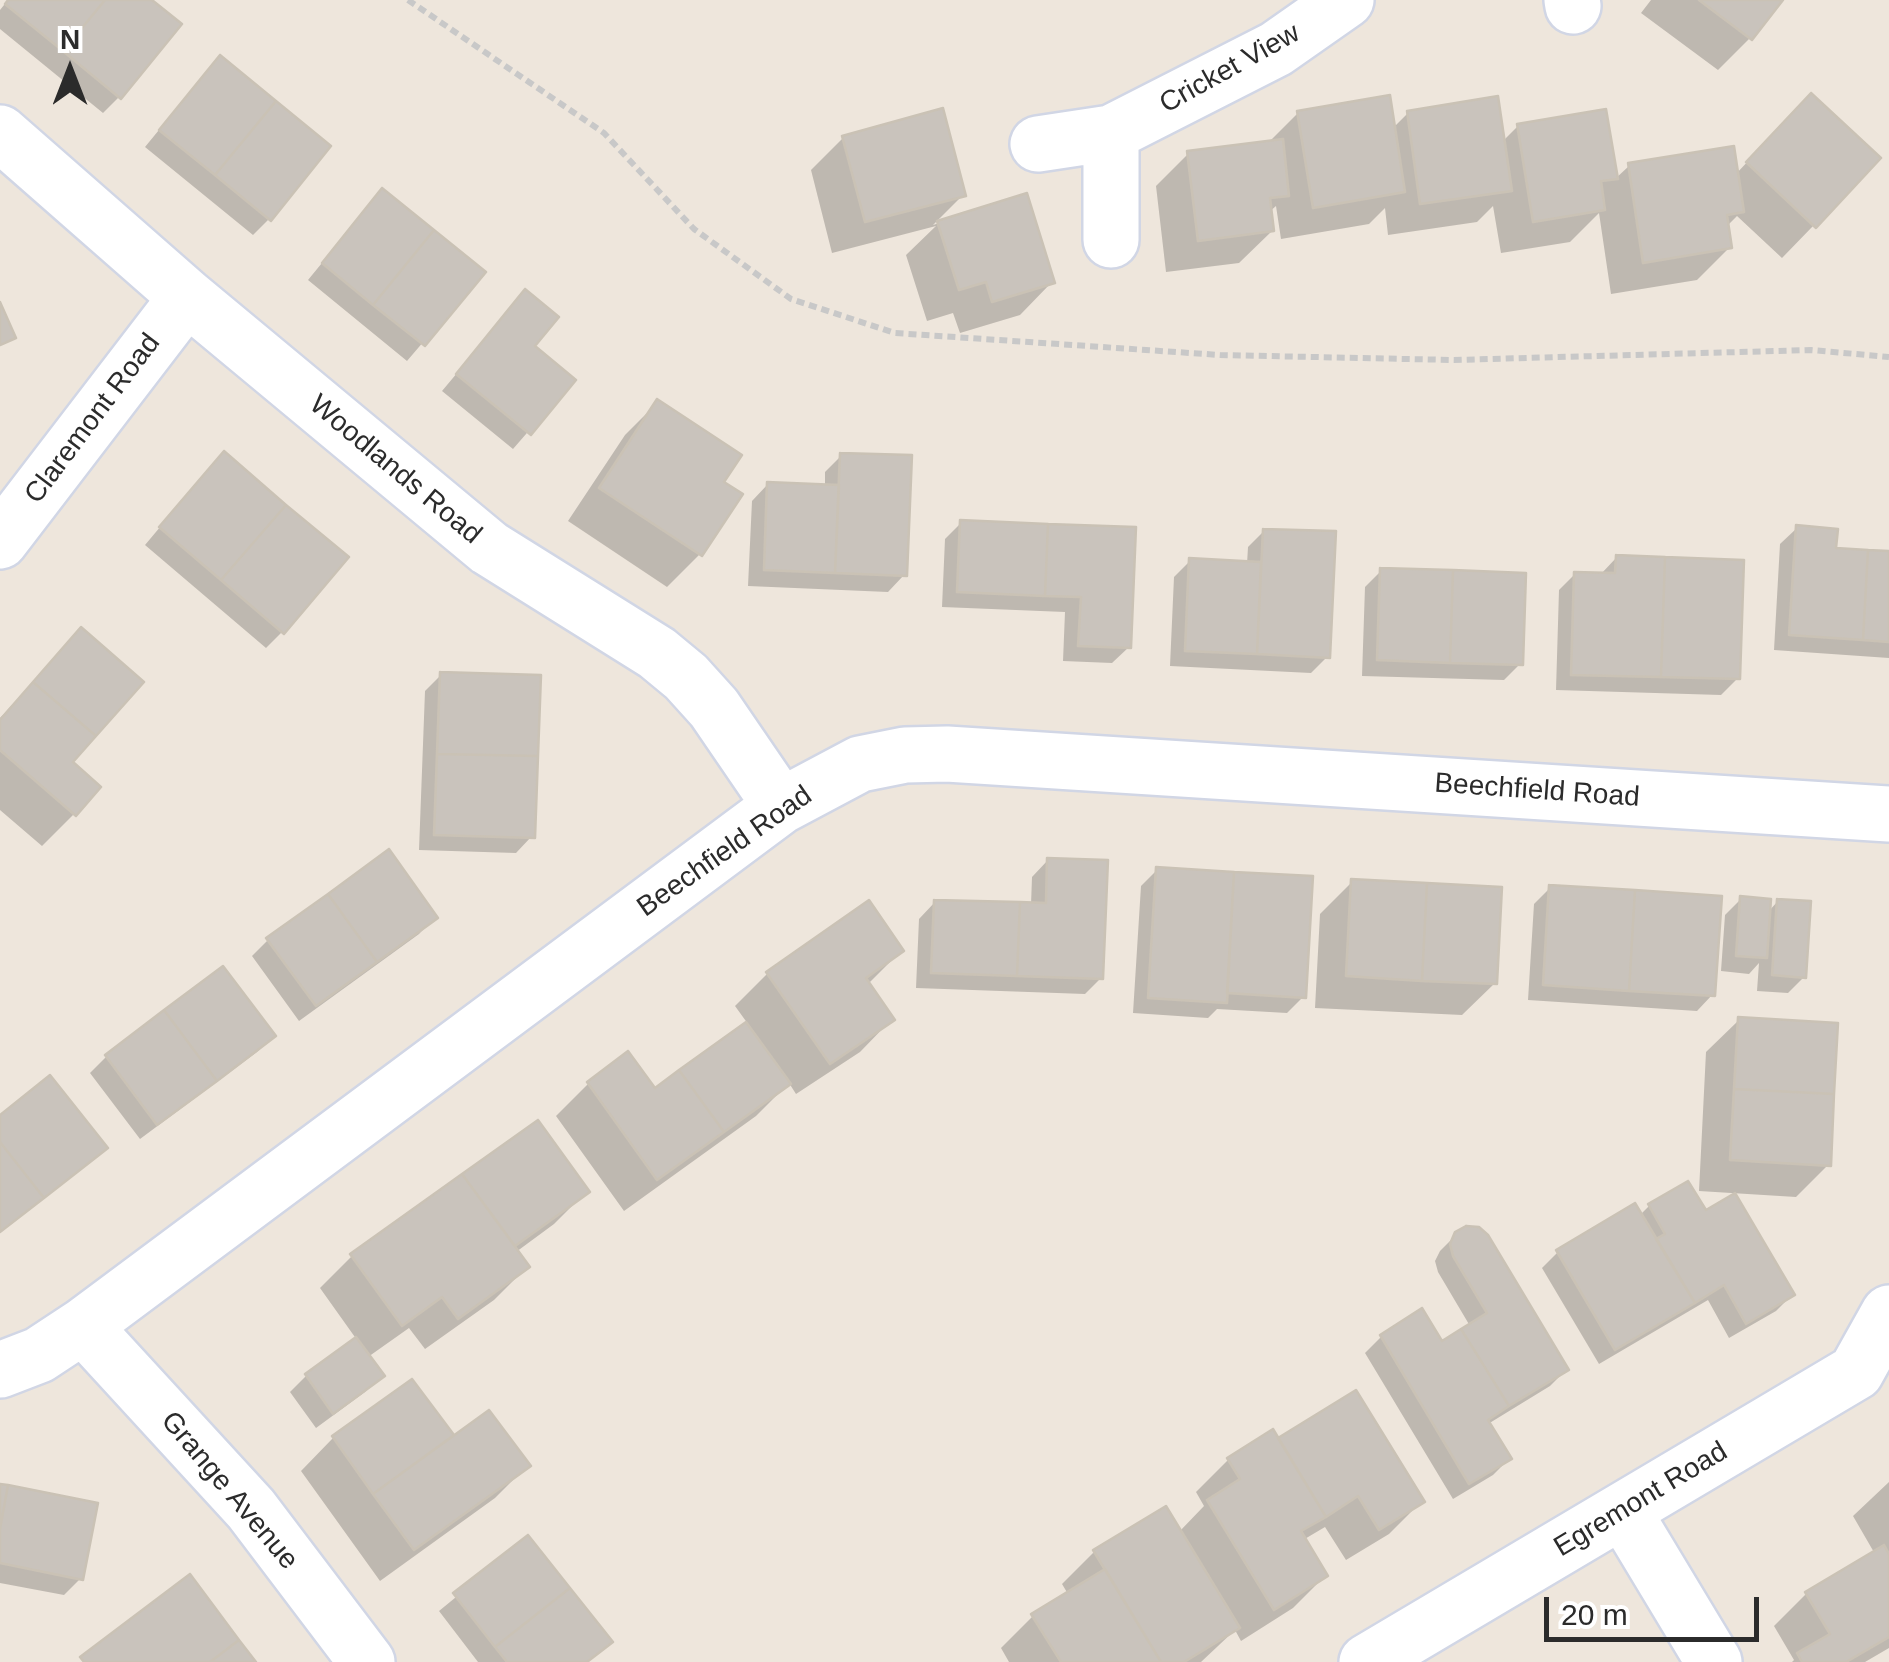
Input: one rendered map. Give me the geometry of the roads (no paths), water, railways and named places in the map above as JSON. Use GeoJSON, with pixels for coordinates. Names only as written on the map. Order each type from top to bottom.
{"type":"FeatureCollection","features":[{"type":"Feature","properties":{"kind":"street","name":"Cricket View"},"geometry":{"type":"LineString","coordinates":[[1038,144],[1111,133],[1276,50],[1346,0]]}},
{"type":"Feature","properties":{"kind":"street"},"geometry":{"type":"LineString","coordinates":[[1111,133],[1111,240]]}},
{"type":"Feature","properties":{"kind":"street","name":"Woodlands Road"},"geometry":{"type":"LineString","coordinates":[[0,134],[186,297],[488,548],[672,665],[714,708],[780,806]]}},
{"type":"Feature","properties":{"kind":"street","name":"Claremont Road"},"geometry":{"type":"LineString","coordinates":[[0,541],[186,297]]}},
{"type":"Feature","properties":{"kind":"street","name":"Beechfield Road"},"geometry":{"type":"LineString","coordinates":[[0,1370],[39,1355],[83,1326],[780,806],[860,764],[904,755],[947,754],[1889,814]]}},
{"type":"Feature","properties":{"kind":"street","name":"Egremont Road"},"geometry":{"type":"LineString","coordinates":[[1367,1662],[1856,1372],[1889,1313]]}},
{"type":"Feature","properties":{"kind":"street","name":"Grange Avenue"},"geometry":{"type":"LineString","coordinates":[[83,1326],[251,1510],[366,1662]]}},
{"type":"Feature","properties":{"kind":"street"},"geometry":{"type":"LineString","coordinates":[[1622,1510],[1714,1662]]}}]}
